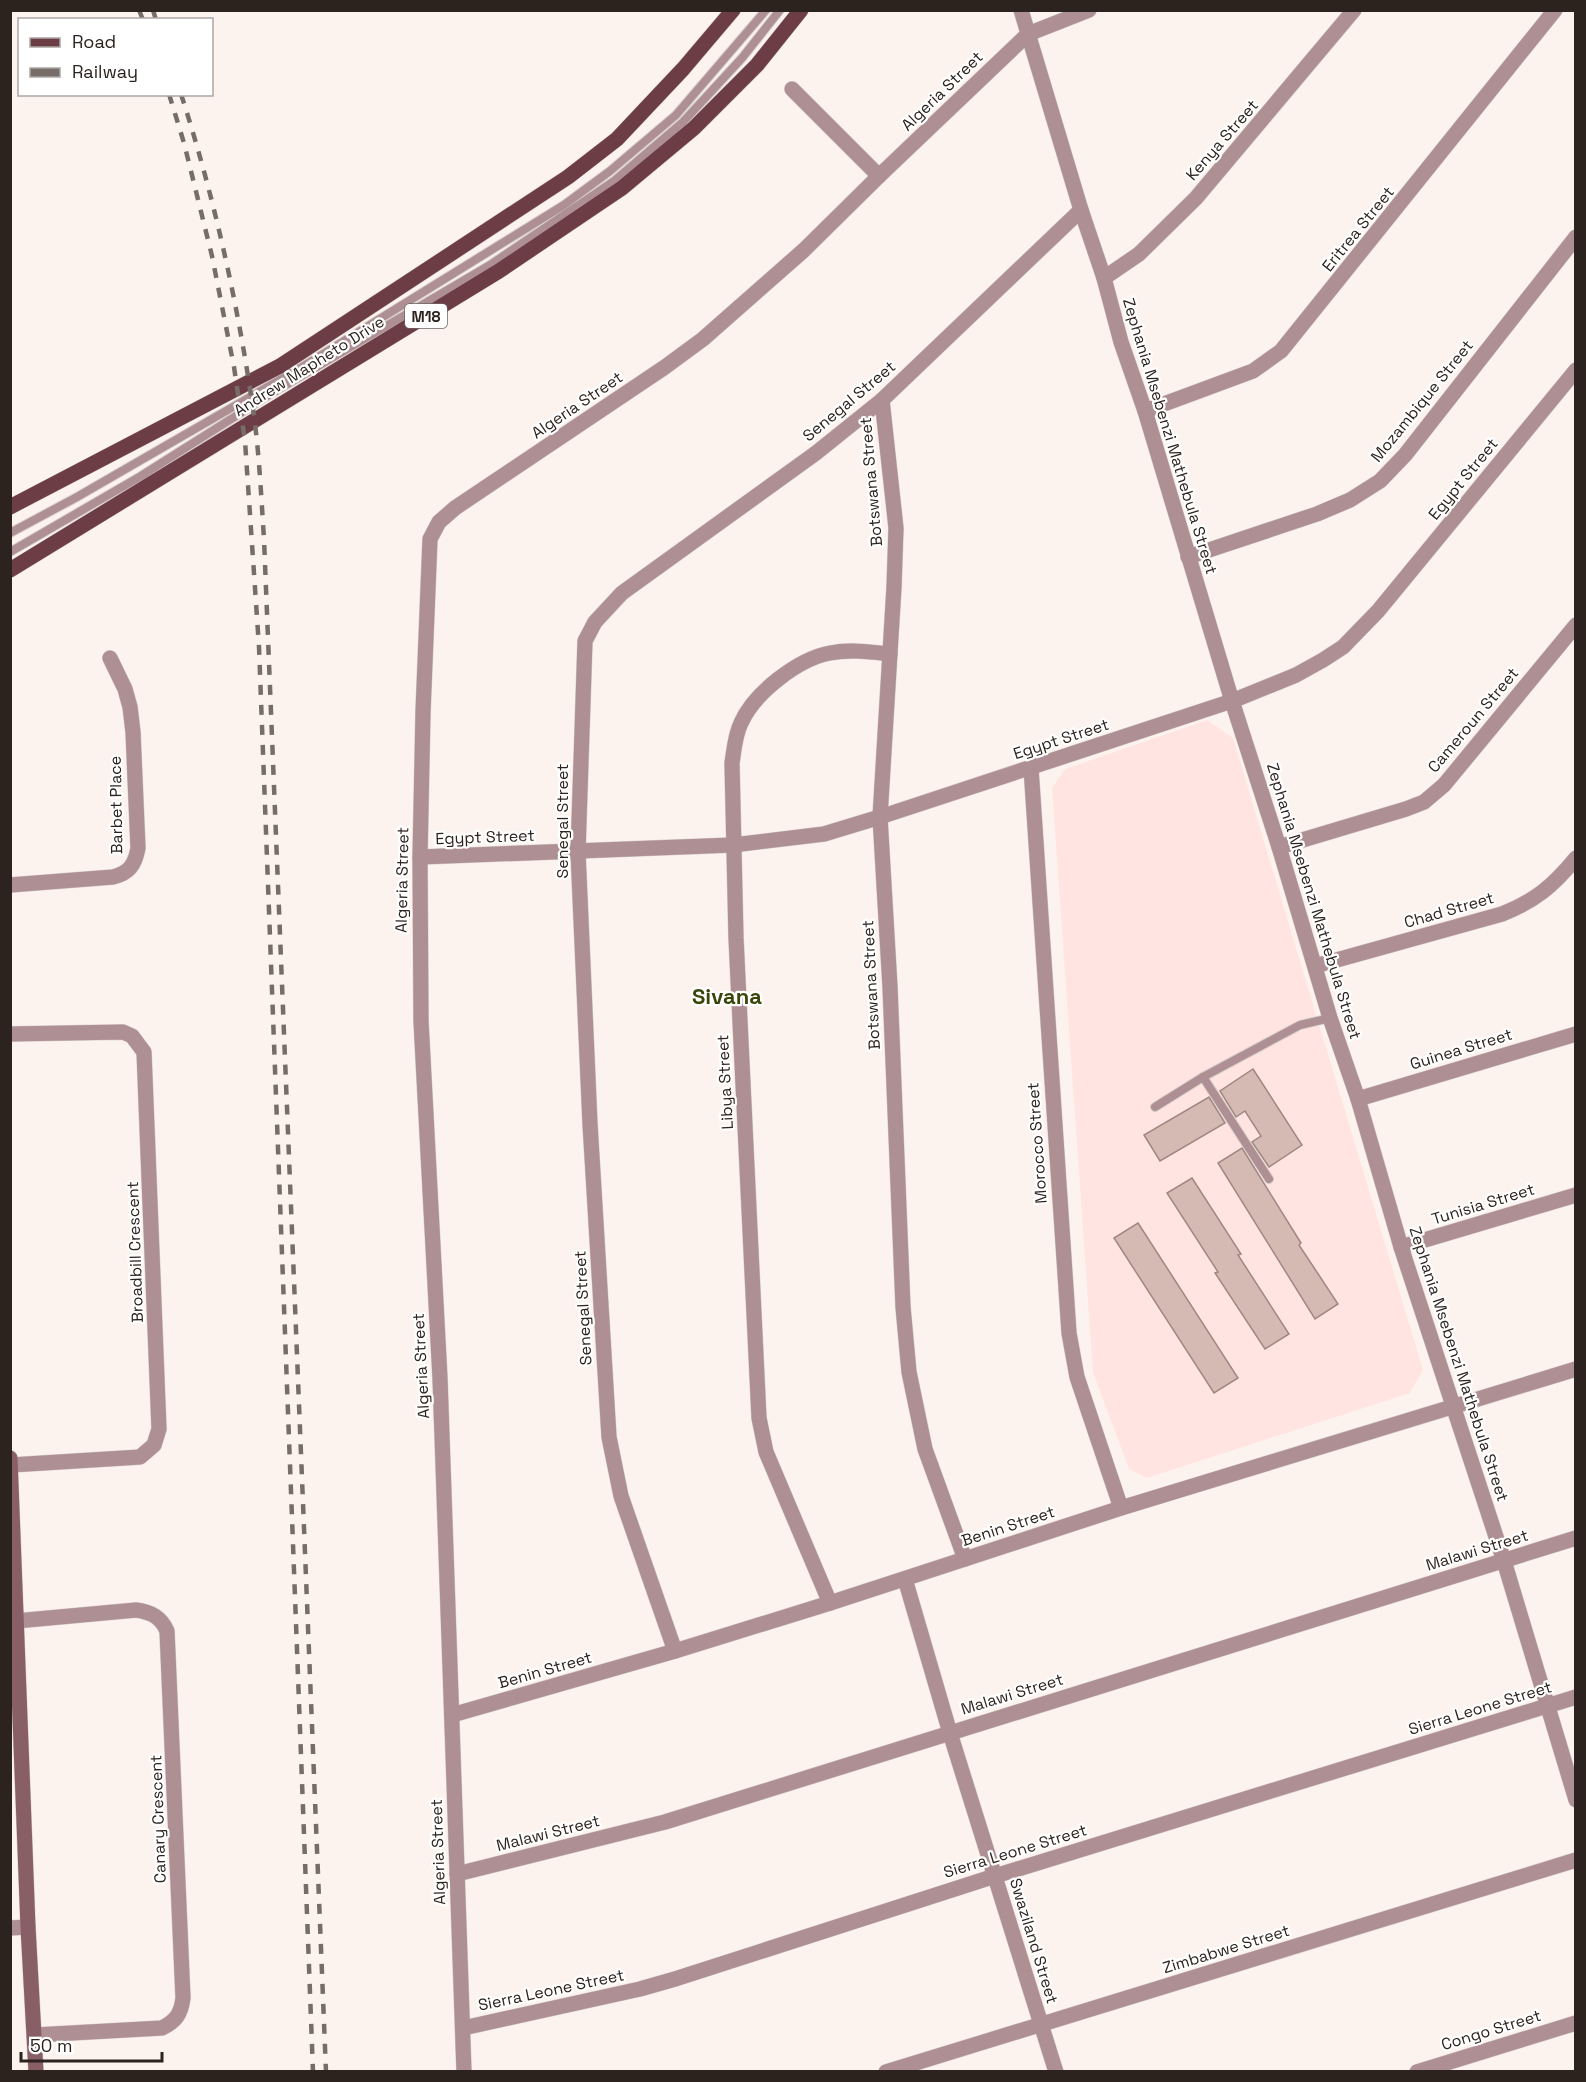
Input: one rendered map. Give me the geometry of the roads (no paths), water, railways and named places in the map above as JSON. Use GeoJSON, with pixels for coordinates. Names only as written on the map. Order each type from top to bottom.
{"type":"FeatureCollection","features":[{"type":"Feature","properties":{"kind":"main road","name":"Andrew Mapheto Drive"},"geometry":{"type":"LineString","coordinates":[[10,507],[280,366],[568,177],[617,139],[683,69],[733,10]]}},
{"type":"Feature","properties":{"kind":"main road","name":"Andrew Mapheto Drive"},"geometry":{"type":"LineString","coordinates":[[10,570],[489,277],[622,188],[702,120],[757,65],[801,10]]}},
{"type":"Feature","properties":{"kind":"street","name":"Zephania Msebenzi Mathebula Street"},"geometry":{"type":"LineString","coordinates":[[1021,10],[1232,702],[1279,847],[1330,1018],[1358,1099],[1401,1247],[1504,1561],[1575,1800]]}},
{"type":"Feature","properties":{"kind":"street","name":"Algeria Street"},"geometry":{"type":"LineString","coordinates":[[464,2072],[440,1378],[421,1021],[420,857],[430,539],[439,522],[455,508],[657,373],[703,339],[804,250],[1028,34],[1089,10]]}},
{"type":"Feature","properties":{"kind":"street","name":"Kenya Street"},"geometry":{"type":"LineString","coordinates":[[1104,278],[1139,254],[1196,198],[1353,10]]}},
{"type":"Feature","properties":{"kind":"street","name":"Eritrea Street"},"geometry":{"type":"LineString","coordinates":[[1145,411],[1253,371],[1281,351],[1555,10]]}},
{"type":"Feature","properties":{"kind":"street"},"geometry":{"type":"LineString","coordinates":[[792,89],[879,176]]}},
{"type":"Feature","properties":{"kind":"street","name":"Senegal Street"},"geometry":{"type":"LineString","coordinates":[[675,1651],[621,1496],[609,1437],[590,1124],[578,852],[585,641],[596,622],[622,593],[816,453],[882,400],[1081,210]]}},
{"type":"Feature","properties":{"kind":"street","name":"Mozambique Street"},"geometry":{"type":"LineString","coordinates":[[1188,557],[1317,514],[1350,500],[1380,481],[1405,454],[1575,237]]}},
{"type":"Feature","properties":{"kind":"street","name":"Egypt Street"},"geometry":{"type":"LineString","coordinates":[[420,857],[733,845],[813,836],[880,817],[1232,702],[1296,675],[1323,660],[1360,630],[1575,370]]}},
{"type":"Feature","properties":{"kind":"street","name":"Botswana Street"},"geometry":{"type":"LineString","coordinates":[[882,400],[896,528],[891,654],[880,817],[903,1307],[909,1372],[925,1449],[966,1559]]}},
{"type":"Feature","properties":{"kind":"street","name":"Cameroun Street"},"geometry":{"type":"LineString","coordinates":[[1279,847],[1406,809],[1429,798],[1458,769],[1575,625]]}},
{"type":"Feature","properties":{"kind":"street","name":"Libya Street"},"geometry":{"type":"LineString","coordinates":[[830,1603],[766,1452],[759,1418],[733,845],[732,772],[735,741],[740,724],[755,701],[796,667],[815,657],[851,650],[891,654]]}},
{"type":"Feature","properties":{"kind":"street","name":"Barbet Place"},"geometry":{"type":"LineString","coordinates":[[10,885],[113,877],[126,874],[136,859],[137,825],[130,707],[110,658]]}},
{"type":"Feature","properties":{"kind":"street","name":"Morocco Street"},"geometry":{"type":"LineString","coordinates":[[1031,768],[1070,1343],[1077,1377],[1121,1508]]}},
{"type":"Feature","properties":{"kind":"street","name":"Chad Street"},"geometry":{"type":"LineString","coordinates":[[1315,966],[1502,914],[1522,906],[1551,886],[1575,858]]}},
{"type":"Feature","properties":{"kind":"street","name":"Broadbill Crescent"},"geometry":{"type":"LineString","coordinates":[[10,1034],[123,1032],[132,1036],[144,1052],[159,1429],[154,1445],[140,1457],[11,1465]]}},
{"type":"Feature","properties":{"kind":"street","name":"Guinea Street"},"geometry":{"type":"LineString","coordinates":[[1358,1099],[1575,1034]]}},
{"type":"Feature","properties":{"kind":"street","name":"Tunisia Street"},"geometry":{"type":"LineString","coordinates":[[1401,1247],[1575,1195]]}},
{"type":"Feature","properties":{"kind":"street","name":"Benin Street"},"geometry":{"type":"LineString","coordinates":[[452,1715],[675,1651],[1121,1508],[1575,1369]]}},
{"type":"Feature","properties":{"kind":"street"},"geometry":{"type":"LineString","coordinates":[[10,1458],[28,1927],[36,2072]]}},
{"type":"Feature","properties":{"kind":"street","name":"Malawi Street"},"geometry":{"type":"LineString","coordinates":[[457,1874],[664,1822],[1575,1538]]}},
{"type":"Feature","properties":{"kind":"street","name":"Swaziland Street"},"geometry":{"type":"LineString","coordinates":[[904,1579],[1056,2072]]}},
{"type":"Feature","properties":{"kind":"street","name":"Canary Crescent"},"geometry":{"type":"LineString","coordinates":[[16,1621],[136,1611],[146,1611],[156,1616],[163,1622],[166,1631],[173,1741],[183,1998],[178,2017],[162,2028],[35,2035]]}},
{"type":"Feature","properties":{"kind":"street","name":"Sierra Leone Street"},"geometry":{"type":"LineString","coordinates":[[463,2028],[666,1981],[995,1876],[1575,1697]]}},
{"type":"Feature","properties":{"kind":"street","name":"Zimbabwe Street"},"geometry":{"type":"LineString","coordinates":[[886,2072],[1575,1860]]}},
{"type":"Feature","properties":{"kind":"street"},"geometry":{"type":"LineString","coordinates":[[10,1928],[28,1927]]}},
{"type":"Feature","properties":{"kind":"street","name":"Congo Street"},"geometry":{"type":"LineString","coordinates":[[1417,2072],[1575,2023]]}},
{"type":"Feature","properties":{"kind":"lane"},"geometry":{"type":"LineString","coordinates":[[10,533],[77,497],[302,367],[564,205],[610,171],[676,115],[766,10]]}},
{"type":"Feature","properties":{"kind":"lane"},"geometry":{"type":"LineString","coordinates":[[10,552],[141,476],[269,395],[490,266],[614,181],[683,122],[741,58],[780,10]]}},
{"type":"Feature","properties":{"kind":"lane"},"geometry":{"type":"LineString","coordinates":[[1155,1107],[1203,1077],[1300,1025],[1330,1018]]}},
{"type":"Feature","properties":{"kind":"lane"},"geometry":{"type":"LineString","coordinates":[[1203,1077],[1269,1179]]}},
{"type":"Feature","properties":{"kind":"railway"},"geometry":{"type":"LineString","coordinates":[[139,10],[142,18]]}},
{"type":"Feature","properties":{"kind":"railway"},"geometry":{"type":"LineString","coordinates":[[153,10],[155,18]]}},
{"type":"Feature","properties":{"kind":"railway"},"geometry":{"type":"LineString","coordinates":[[170,96],[184,143],[212,256],[234,367],[245,441],[259,647],[313,2072]]}},
{"type":"Feature","properties":{"kind":"railway"},"geometry":{"type":"LineString","coordinates":[[182,96],[214,208],[231,286],[252,402],[260,470],[326,2072]]}},
{"type":"Feature","properties":{"kind":"district","name":"Sivana"},"geometry":{"type":"Point","coordinates":[727,996]}}]}
